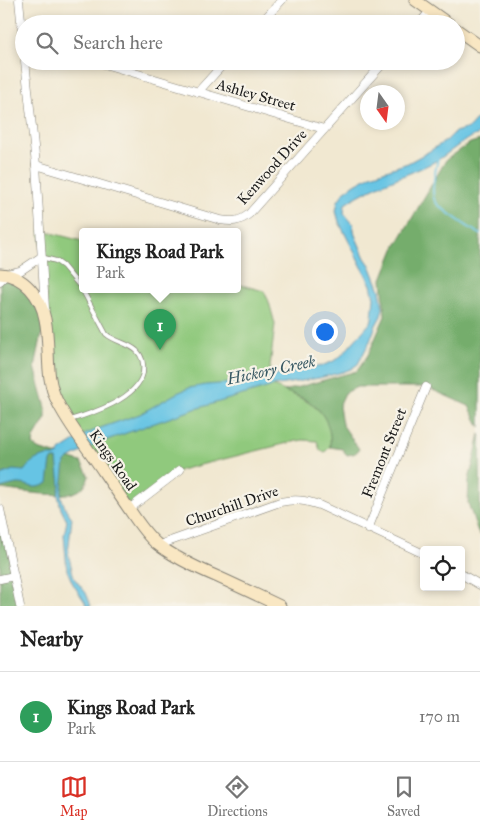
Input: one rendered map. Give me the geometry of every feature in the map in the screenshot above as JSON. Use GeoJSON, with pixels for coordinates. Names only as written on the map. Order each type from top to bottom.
{"type":"FeatureCollection","features":[{"type":"Feature","properties":{"kind":"street"},"geometry":{"type":"LineString","coordinates":[[19,0],[20,15]]}},
{"type":"Feature","properties":{"kind":"street"},"geometry":{"type":"LineString","coordinates":[[268,15],[282,0]]}},
{"type":"Feature","properties":{"kind":"street"},"geometry":{"type":"LineString","coordinates":[[415,0],[436,15]]}},
{"type":"Feature","properties":{"kind":"street"},"geometry":{"type":"LineString","coordinates":[[427,15],[430,11]]}},
{"type":"Feature","properties":{"kind":"street"},"geometry":{"type":"LineString","coordinates":[[465,35],[480,46]]}},
{"type":"Feature","properties":{"kind":"street"},"geometry":{"type":"LineString","coordinates":[[26,70],[36,165],[45,319]]}},
{"type":"Feature","properties":{"kind":"street","name":"Ashley Street"},"geometry":{"type":"LineString","coordinates":[[124,70],[324,129]]}},
{"type":"Feature","properties":{"kind":"street"},"geometry":{"type":"LineString","coordinates":[[198,92],[218,70]]}},
{"type":"Feature","properties":{"kind":"street","name":"Kenwood Drive"},"geometry":{"type":"LineString","coordinates":[[36,165],[227,222],[237,221],[249,214],[377,70]]}},
{"type":"Feature","properties":{"kind":"street"},"geometry":{"type":"LineString","coordinates":[[2,277],[20,271],[41,257]]}},
{"type":"Feature","properties":{"kind":"street","name":"Kings Road"},"geometry":{"type":"LineString","coordinates":[[2,277],[20,280],[32,290],[37,298],[45,319],[50,379],[56,400],[71,425],[149,536],[159,546],[200,569],[280,606]]}},
{"type":"Feature","properties":{"kind":"street","name":"Fremont Street"},"geometry":{"type":"LineString","coordinates":[[368,529],[426,387]]}},
{"type":"Feature","properties":{"kind":"street"},"geometry":{"type":"LineString","coordinates":[[129,509],[180,470]]}},
{"type":"Feature","properties":{"kind":"street","name":"Churchill Drive"},"geometry":{"type":"LineString","coordinates":[[159,546],[291,500],[319,505],[420,552]]}},
{"type":"Feature","properties":{"kind":"street"},"geometry":{"type":"LineString","coordinates":[[0,509],[20,606]]}},
{"type":"Feature","properties":{"kind":"street"},"geometry":{"type":"LineString","coordinates":[[0,579],[14,576]]}},
{"type":"Feature","properties":{"kind":"street"},"geometry":{"type":"LineString","coordinates":[[465,576],[480,585]]}},
{"type":"Feature","properties":{"kind":"lane"},"geometry":{"type":"LineString","coordinates":[[41,257],[56,261],[63,266],[79,285]]}},
{"type":"Feature","properties":{"kind":"lane"},"geometry":{"type":"LineString","coordinates":[[71,425],[87,415],[118,401],[136,388],[141,380],[144,368],[138,352],[106,334],[84,293]]}},
{"type":"Feature","properties":{"kind":"green space"},"geometry":{"type":"Polygon","coordinates":[[[480,140],[480,427],[469,406],[426,387],[357,387],[345,393],[339,406],[342,424],[359,449],[353,454],[347,455],[342,449],[330,447],[328,426],[318,409],[306,400],[284,391],[357,371],[368,355],[385,316],[382,279],[394,249],[446,160],[470,143],[480,140]]]}},
{"type":"Feature","properties":{"kind":"green space"},"geometry":{"type":"Polygon","coordinates":[[[40,230],[79,240],[79,293],[241,293],[241,285],[264,291],[275,324],[269,376],[273,386],[306,401],[322,414],[330,434],[330,447],[325,452],[320,450],[317,441],[303,440],[180,470],[129,509],[56,400],[40,230]]]}},
{"type":"Feature","properties":{"kind":"green space"},"geometry":{"type":"Polygon","coordinates":[[[0,274],[20,280],[45,319],[35,367],[46,408],[46,418],[34,438],[33,445],[38,449],[81,462],[89,476],[85,485],[78,491],[51,494],[0,489],[0,274]]]}},
{"type":"Feature","properties":{"kind":"green space"},"geometry":{"type":"Polygon","coordinates":[[[480,434],[480,535],[468,503],[469,480],[480,434]]]}},
{"type":"Feature","properties":{"kind":"green space"},"geometry":{"type":"Polygon","coordinates":[[[0,513],[20,606],[0,606],[0,513]]]}},
{"type":"Feature","properties":{"kind":"water","name":"Hickory Creek"},"geometry":{"type":"Polygon","coordinates":[[[480,116],[480,134],[468,139],[434,162],[377,186],[345,204],[344,213],[353,224],[355,235],[370,265],[380,290],[383,308],[370,341],[358,364],[343,372],[273,386],[195,409],[98,443],[65,462],[61,496],[65,508],[72,518],[68,553],[74,578],[86,593],[91,606],[86,606],[67,570],[64,535],[67,521],[61,509],[58,495],[60,485],[57,459],[51,461],[48,483],[43,486],[35,487],[16,484],[0,488],[0,475],[13,470],[24,471],[35,460],[46,456],[57,456],[60,451],[86,434],[140,414],[189,388],[231,383],[321,366],[341,356],[371,322],[374,298],[371,285],[339,222],[336,211],[338,201],[344,192],[355,184],[371,175],[408,163],[446,141],[455,132],[469,128],[480,116]]]}},
{"type":"Feature","properties":{"kind":"waterway"},"geometry":{"type":"LineString","coordinates":[[438,158],[433,186],[435,201],[480,234]]}},
{"type":"Feature","properties":{"kind":"place","name":"Kings Road Park"},"geometry":{"type":"Point","coordinates":[160,350]}}]}
